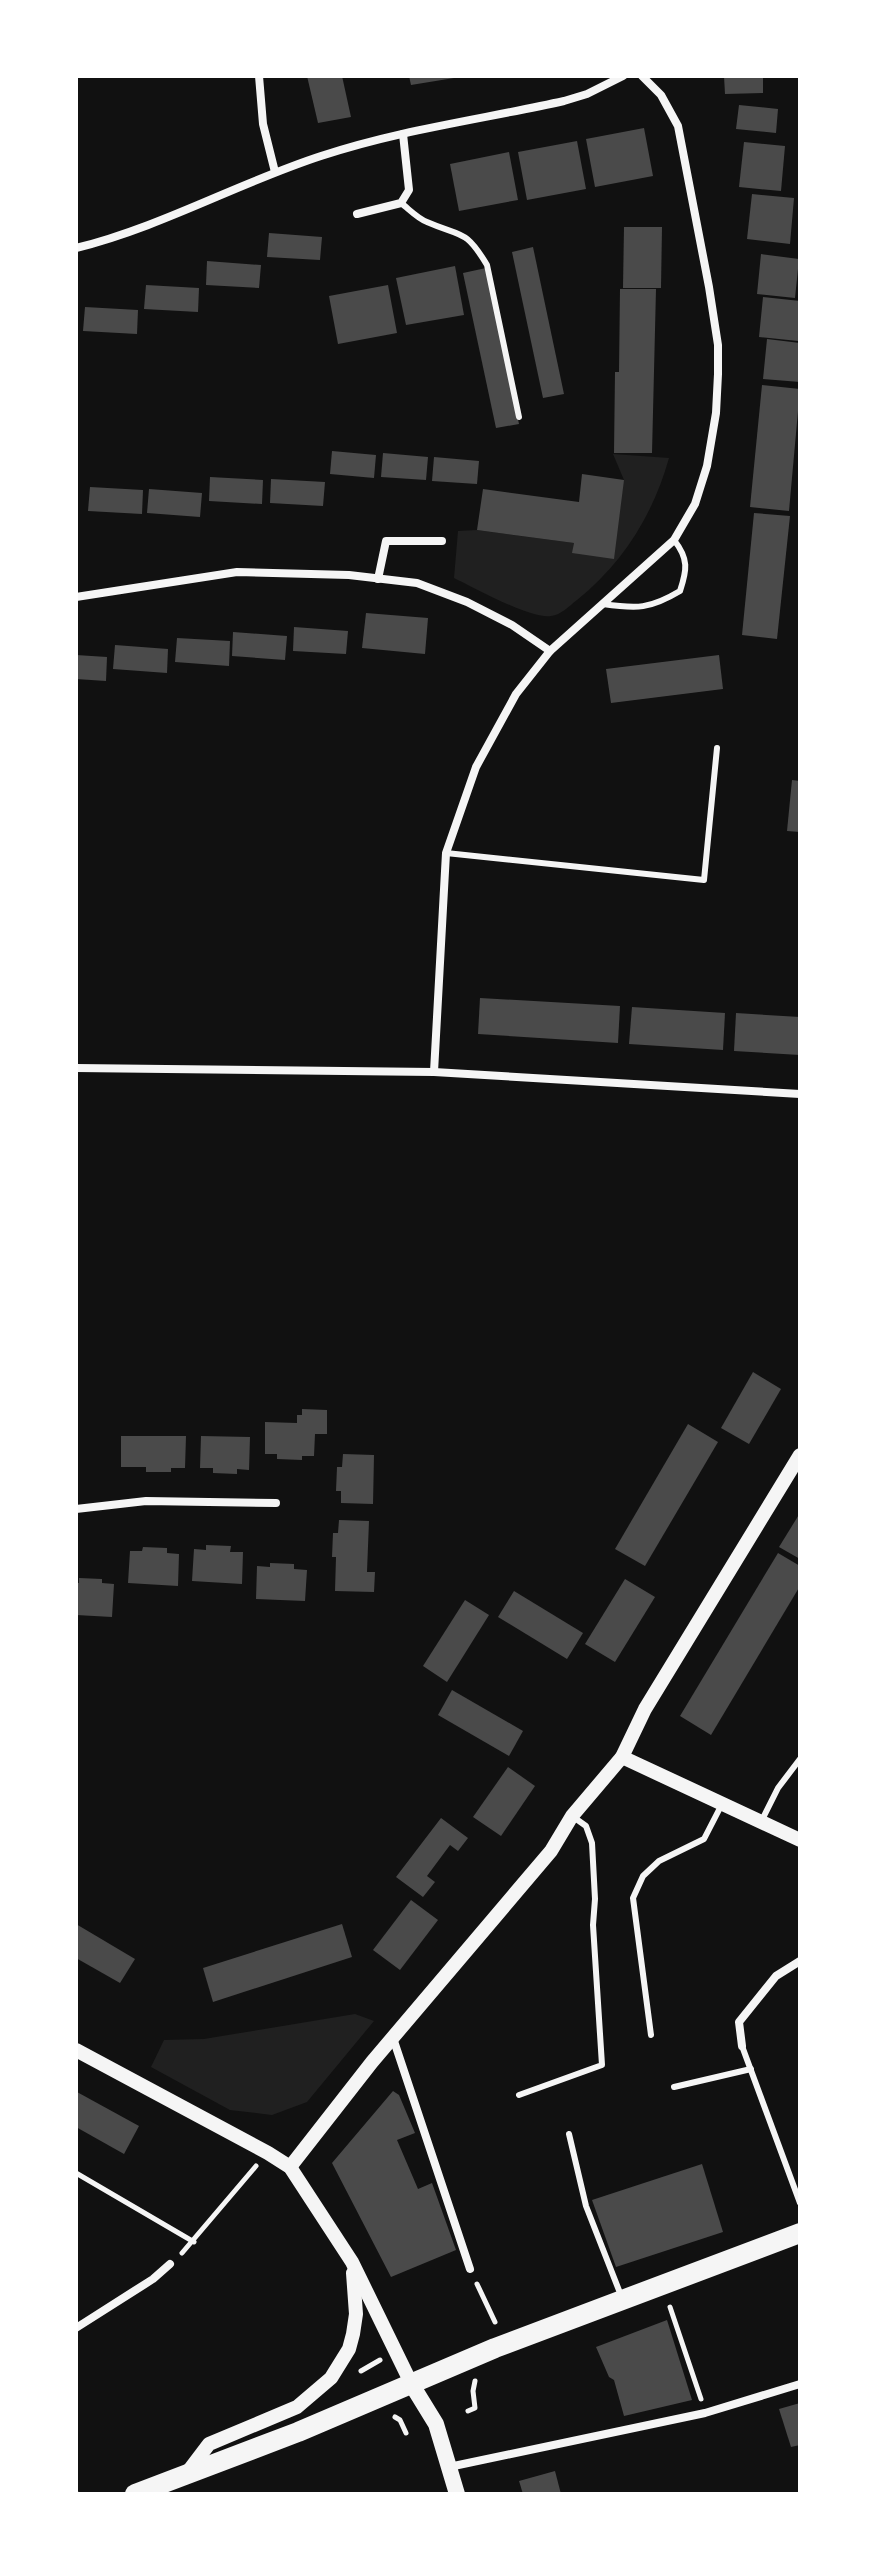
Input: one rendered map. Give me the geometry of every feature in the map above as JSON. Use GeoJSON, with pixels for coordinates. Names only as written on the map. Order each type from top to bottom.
{"type":"FeatureCollection","features":[{"type":"Feature","properties":{"kind":"main road"},"geometry":{"type":"LineString","coordinates":[[135,2494],[660,2283],[800,2233]]}},
{"type":"Feature","properties":{"kind":"main road"},"geometry":{"type":"LineString","coordinates":[[412,2385],[436,2424],[457,2494]]}},
{"type":"Feature","properties":{"kind":"street"},"geometry":{"type":"LineString","coordinates":[[259,76],[263,124],[275,172]]}},
{"type":"Feature","properties":{"kind":"street"},"geometry":{"type":"LineString","coordinates":[[76,248],[131,230],[323,155],[403,134],[564,101],[587,94],[623,76]]}},
{"type":"Feature","properties":{"kind":"street"},"geometry":{"type":"LineString","coordinates":[[434,1072],[446,853],[476,767],[494,729],[516,694],[550,651],[674,540],[695,504],[707,466],[716,413],[718,345],[709,287],[678,126],[661,95],[642,76]]}},
{"type":"Feature","properties":{"kind":"street"},"geometry":{"type":"LineString","coordinates":[[357,214],[401,203],[409,190],[403,134]]}},
{"type":"Feature","properties":{"kind":"street"},"geometry":{"type":"LineString","coordinates":[[378,579],[386,541],[442,541]]}},
{"type":"Feature","properties":{"kind":"street"},"geometry":{"type":"LineString","coordinates":[[76,597],[237,572],[349,575],[417,583],[467,602],[512,625],[550,651]]}},
{"type":"Feature","properties":{"kind":"street"},"geometry":{"type":"LineString","coordinates":[[76,1068],[434,1072],[800,1094]]}},
{"type":"Feature","properties":{"kind":"street"},"geometry":{"type":"LineString","coordinates":[[290,2167],[393,2038],[551,1851],[572,1816],[622,1757],[645,1709],[800,1455]]}},
{"type":"Feature","properties":{"kind":"street"},"geometry":{"type":"LineString","coordinates":[[76,1509],[146,1501],[276,1503]]}},
{"type":"Feature","properties":{"kind":"street"},"geometry":{"type":"LineString","coordinates":[[622,1757],[800,1840]]}},
{"type":"Feature","properties":{"kind":"street"},"geometry":{"type":"LineString","coordinates":[[742,2046],[739,2022],[776,1976],[800,1961]]}},
{"type":"Feature","properties":{"kind":"street"},"geometry":{"type":"LineString","coordinates":[[393,2038],[470,2269]]}},
{"type":"Feature","properties":{"kind":"street"},"geometry":{"type":"LineString","coordinates":[[76,2050],[290,2167],[352,2262],[412,2385]]}},
{"type":"Feature","properties":{"kind":"street"},"geometry":{"type":"LineString","coordinates":[[184,2476],[209,2444],[297,2407],[331,2378],[349,2349],[353,2334],[355,2291],[352,2262]]}},
{"type":"Feature","properties":{"kind":"street"},"geometry":{"type":"LineString","coordinates":[[76,2328],[153,2279],[170,2264]]}},
{"type":"Feature","properties":{"kind":"street"},"geometry":{"type":"LineString","coordinates":[[448,2467],[705,2413],[800,2384]]}},
{"type":"Feature","properties":{"kind":"lane"},"geometry":{"type":"LineString","coordinates":[[401,203],[425,222],[451,229],[467,238],[476,246],[487,265],[519,417]]}},
{"type":"Feature","properties":{"kind":"lane"},"geometry":{"type":"LineString","coordinates":[[603,604],[635,609],[660,603],[680,591],[687,570],[682,550],[674,540]]}},
{"type":"Feature","properties":{"kind":"lane"},"geometry":{"type":"LineString","coordinates":[[446,853],[704,880],[717,748]]}},
{"type":"Feature","properties":{"kind":"lane"},"geometry":{"type":"LineString","coordinates":[[762,1822],[778,1788],[800,1759]]}},
{"type":"Feature","properties":{"kind":"lane"},"geometry":{"type":"LineString","coordinates":[[651,2035],[633,1898],[643,1876],[659,1861],[704,1839],[722,1804]]}},
{"type":"Feature","properties":{"kind":"lane"},"geometry":{"type":"LineString","coordinates":[[519,2095],[602,2065],[593,1925],[592,1843],[586,1826],[572,1816]]}},
{"type":"Feature","properties":{"kind":"lane"},"geometry":{"type":"LineString","coordinates":[[742,2046],[800,2203]]}},
{"type":"Feature","properties":{"kind":"lane"},"geometry":{"type":"LineString","coordinates":[[674,2087],[751,2069]]}},
{"type":"Feature","properties":{"kind":"lane"},"geometry":{"type":"LineString","coordinates":[[569,2134],[586,2206],[622,2298]]}},
{"type":"Feature","properties":{"kind":"path"},"geometry":{"type":"LineString","coordinates":[[170,2264],[194,2242],[268,2153]]}},
{"type":"Feature","properties":{"kind":"path"},"geometry":{"type":"LineString","coordinates":[[76,2173],[194,2242]]}},
{"type":"Feature","properties":{"kind":"path"},"geometry":{"type":"LineString","coordinates":[[470,2269],[497,2326],[486,2331]]}},
{"type":"Feature","properties":{"kind":"path"},"geometry":{"type":"LineString","coordinates":[[660,2283],[705,2413]]}},
{"type":"Feature","properties":{"kind":"path"},"geometry":{"type":"LineString","coordinates":[[355,2375],[380,2360]]}},
{"type":"Feature","properties":{"kind":"path"},"geometry":{"type":"LineString","coordinates":[[468,2411],[475,2408],[473,2391],[476,2379]]}},
{"type":"Feature","properties":{"kind":"shaded area"},"geometry":{"type":"Polygon","coordinates":[[[613,454],[669,458],[645,518],[622,554],[594,586],[568,607],[551,616],[530,613],[454,578],[458,531],[477,530],[574,543],[573,552],[624,480],[613,454]]]}},
{"type":"Feature","properties":{"kind":"shaded area"},"geometry":{"type":"Polygon","coordinates":[[[355,2014],[374,2021],[307,2102],[272,2115],[230,2110],[151,2067],[164,2040],[204,2039],[355,2014]]]}},
{"type":"Feature","properties":{"kind":"building"},"geometry":{"type":"Polygon","coordinates":[[[307,76],[342,76],[351,117],[318,123],[307,76]]]}},
{"type":"Feature","properties":{"kind":"building"},"geometry":{"type":"Polygon","coordinates":[[[409,76],[454,76],[454,78],[411,85],[409,76]]]}},
{"type":"Feature","properties":{"kind":"building"},"geometry":{"type":"Polygon","coordinates":[[[724,76],[763,76],[763,93],[725,94],[724,76]]]}},
{"type":"Feature","properties":{"kind":"building"},"geometry":{"type":"Polygon","coordinates":[[[739,105],[778,109],[776,133],[736,129],[739,105]]]}},
{"type":"Feature","properties":{"kind":"building"},"geometry":{"type":"Polygon","coordinates":[[[644,128],[653,176],[595,187],[586,139],[644,128]]]}},
{"type":"Feature","properties":{"kind":"building"},"geometry":{"type":"Polygon","coordinates":[[[577,141],[586,189],[527,200],[518,152],[577,141]]]}},
{"type":"Feature","properties":{"kind":"building"},"geometry":{"type":"Polygon","coordinates":[[[744,142],[785,146],[781,191],[739,187],[744,142]]]}},
{"type":"Feature","properties":{"kind":"building"},"geometry":{"type":"Polygon","coordinates":[[[509,152],[518,200],[459,211],[450,164],[509,152]]]}},
{"type":"Feature","properties":{"kind":"building"},"geometry":{"type":"Polygon","coordinates":[[[752,194],[794,198],[790,244],[747,239],[752,194]]]}},
{"type":"Feature","properties":{"kind":"building"},"geometry":{"type":"Polygon","coordinates":[[[624,227],[662,227],[661,288],[623,288],[624,227]]]}},
{"type":"Feature","properties":{"kind":"building"},"geometry":{"type":"Polygon","coordinates":[[[269,233],[322,237],[320,260],[267,257],[269,233]]]}},
{"type":"Feature","properties":{"kind":"building"},"geometry":{"type":"Polygon","coordinates":[[[533,247],[564,394],[543,398],[512,252],[533,247]]]}},
{"type":"Feature","properties":{"kind":"building"},"geometry":{"type":"Polygon","coordinates":[[[761,254],[799,259],[795,298],[757,294],[761,254]]]}},
{"type":"Feature","properties":{"kind":"building"},"geometry":{"type":"Polygon","coordinates":[[[207,261],[261,265],[259,288],[206,285],[207,261]]]}},
{"type":"Feature","properties":{"kind":"building"},"geometry":{"type":"Polygon","coordinates":[[[455,266],[464,315],[406,325],[396,278],[455,266]]]}},
{"type":"Feature","properties":{"kind":"building"},"geometry":{"type":"Polygon","coordinates":[[[486,268],[519,424],[496,428],[463,273],[486,268]]]}},
{"type":"Feature","properties":{"kind":"building"},"geometry":{"type":"Polygon","coordinates":[[[146,285],[199,288],[198,312],[144,309],[146,285]]]}},
{"type":"Feature","properties":{"kind":"building"},"geometry":{"type":"Polygon","coordinates":[[[388,285],[397,333],[338,344],[329,296],[388,285]]]}},
{"type":"Feature","properties":{"kind":"building"},"geometry":{"type":"Polygon","coordinates":[[[620,289],[656,289],[652,453],[614,453],[620,289]]]}},
{"type":"Feature","properties":{"kind":"building"},"geometry":{"type":"Polygon","coordinates":[[[763,297],[800,301],[798,341],[759,337],[763,297]]]}},
{"type":"Feature","properties":{"kind":"building"},"geometry":{"type":"Polygon","coordinates":[[[85,307],[138,310],[137,334],[83,331],[85,307]]]}},
{"type":"Feature","properties":{"kind":"building"},"geometry":{"type":"Polygon","coordinates":[[[767,339],[800,343],[800,382],[763,379],[767,339]]]}},
{"type":"Feature","properties":{"kind":"building"},"geometry":{"type":"Polygon","coordinates":[[[762,385],[800,389],[789,511],[750,507],[762,385]]]}},
{"type":"Feature","properties":{"kind":"building"},"geometry":{"type":"Polygon","coordinates":[[[332,451],[376,455],[374,478],[330,474],[332,451]]]}},
{"type":"Feature","properties":{"kind":"building"},"geometry":{"type":"Polygon","coordinates":[[[383,453],[428,457],[426,480],[381,477],[383,453]]]}},
{"type":"Feature","properties":{"kind":"building"},"geometry":{"type":"Polygon","coordinates":[[[434,457],[479,461],[477,484],[432,481],[434,457]]]}},
{"type":"Feature","properties":{"kind":"building"},"geometry":{"type":"Polygon","coordinates":[[[582,474],[624,480],[614,559],[572,553],[574,543],[477,530],[483,489],[579,502],[582,474]]]}},
{"type":"Feature","properties":{"kind":"building"},"geometry":{"type":"Polygon","coordinates":[[[210,477],[263,480],[262,504],[209,501],[210,477]]]}},
{"type":"Feature","properties":{"kind":"building"},"geometry":{"type":"Polygon","coordinates":[[[271,479],[325,482],[323,506],[270,503],[271,479]]]}},
{"type":"Feature","properties":{"kind":"building"},"geometry":{"type":"Polygon","coordinates":[[[90,487],[143,490],[142,514],[88,511],[90,487]]]}},
{"type":"Feature","properties":{"kind":"building"},"geometry":{"type":"Polygon","coordinates":[[[149,489],[202,493],[200,517],[147,513],[149,489]]]}},
{"type":"Feature","properties":{"kind":"building"},"geometry":{"type":"Polygon","coordinates":[[[754,513],[790,516],[777,639],[742,635],[754,513]]]}},
{"type":"Feature","properties":{"kind":"building"},"geometry":{"type":"Polygon","coordinates":[[[366,613],[428,618],[425,654],[362,648],[366,613]]]}},
{"type":"Feature","properties":{"kind":"building"},"geometry":{"type":"Polygon","coordinates":[[[294,627],[348,631],[346,654],[293,651],[294,627]]]}},
{"type":"Feature","properties":{"kind":"building"},"geometry":{"type":"Polygon","coordinates":[[[233,632],[287,636],[285,660],[232,656],[233,632]]]}},
{"type":"Feature","properties":{"kind":"building"},"geometry":{"type":"Polygon","coordinates":[[[177,638],[230,641],[229,666],[175,662],[177,638]]]}},
{"type":"Feature","properties":{"kind":"building"},"geometry":{"type":"Polygon","coordinates":[[[115,645],[168,649],[167,673],[113,669],[115,645]]]}},
{"type":"Feature","properties":{"kind":"building"},"geometry":{"type":"Polygon","coordinates":[[[76,655],[107,657],[106,681],[76,679],[76,655]]]}},
{"type":"Feature","properties":{"kind":"building"},"geometry":{"type":"Polygon","coordinates":[[[719,655],[723,689],[611,703],[606,669],[719,655]]]}},
{"type":"Feature","properties":{"kind":"building"},"geometry":{"type":"Polygon","coordinates":[[[792,780],[800,781],[800,832],[787,831],[792,780]]]}},
{"type":"Feature","properties":{"kind":"building"},"geometry":{"type":"Polygon","coordinates":[[[480,998],[620,1006],[618,1043],[478,1034],[480,998]]]}},
{"type":"Feature","properties":{"kind":"building"},"geometry":{"type":"Polygon","coordinates":[[[632,1007],[725,1013],[723,1050],[629,1044],[632,1007]]]}},
{"type":"Feature","properties":{"kind":"building"},"geometry":{"type":"Polygon","coordinates":[[[736,1013],[800,1017],[800,1055],[734,1051],[736,1013]]]}},
{"type":"Feature","properties":{"kind":"building"},"geometry":{"type":"Polygon","coordinates":[[[753,1372],[781,1389],[749,1444],[721,1428],[753,1372]]]}},
{"type":"Feature","properties":{"kind":"building"},"geometry":{"type":"Polygon","coordinates":[[[302,1409],[327,1410],[327,1434],[315,1434],[314,1456],[302,1456],[302,1460],[277,1459],[277,1454],[265,1454],[265,1422],[297,1423],[297,1415],[302,1415],[302,1409]]]}},
{"type":"Feature","properties":{"kind":"building"},"geometry":{"type":"Polygon","coordinates":[[[688,1424],[718,1442],[645,1566],[615,1549],[688,1424]]]}},
{"type":"Feature","properties":{"kind":"building"},"geometry":{"type":"Polygon","coordinates":[[[121,1436],[186,1436],[185,1468],[171,1468],[171,1472],[146,1472],[146,1467],[121,1467],[121,1436]]]}},
{"type":"Feature","properties":{"kind":"building"},"geometry":{"type":"Polygon","coordinates":[[[201,1436],[250,1437],[249,1470],[237,1469],[237,1474],[213,1473],[213,1468],[200,1468],[201,1436]]]}},
{"type":"Feature","properties":{"kind":"building"},"geometry":{"type":"Polygon","coordinates":[[[343,1454],[374,1455],[373,1504],[341,1503],[341,1491],[336,1491],[337,1467],[342,1467],[343,1454]]]}},
{"type":"Feature","properties":{"kind":"building"},"geometry":{"type":"Polygon","coordinates":[[[800,1513],[800,1559],[779,1547],[800,1513]]]}},
{"type":"Feature","properties":{"kind":"building"},"geometry":{"type":"Polygon","coordinates":[[[339,1520],[369,1521],[367,1572],[375,1572],[374,1592],[335,1591],[333,1533],[338,1533],[339,1520]]]}},
{"type":"Feature","properties":{"kind":"building"},"geometry":{"type":"Polygon","coordinates":[[[206,1545],[231,1546],[230,1552],[243,1552],[242,1584],[192,1581],[194,1549],[206,1550],[206,1545]]]}},
{"type":"Feature","properties":{"kind":"building"},"geometry":{"type":"Polygon","coordinates":[[[143,1547],[167,1548],[167,1553],[179,1554],[178,1586],[128,1583],[130,1551],[142,1551],[143,1547]]]}},
{"type":"Feature","properties":{"kind":"building"},"geometry":{"type":"Polygon","coordinates":[[[778,1553],[800,1566],[800,1586],[711,1735],[680,1716],[778,1553]]]}},
{"type":"Feature","properties":{"kind":"building"},"geometry":{"type":"Polygon","coordinates":[[[270,1563],[294,1564],[294,1569],[307,1570],[305,1601],[256,1599],[257,1566],[270,1567],[270,1563]]]}},
{"type":"Feature","properties":{"kind":"building"},"geometry":{"type":"Polygon","coordinates":[[[79,1578],[102,1579],[102,1583],[114,1584],[112,1617],[76,1615],[76,1583],[79,1583],[79,1578]]]}},
{"type":"Feature","properties":{"kind":"building"},"geometry":{"type":"Polygon","coordinates":[[[625,1579],[655,1597],[615,1662],[585,1644],[625,1579]]]}},
{"type":"Feature","properties":{"kind":"building"},"geometry":{"type":"Polygon","coordinates":[[[514,1591],[583,1633],[567,1659],[498,1617],[514,1591]]]}},
{"type":"Feature","properties":{"kind":"building"},"geometry":{"type":"Polygon","coordinates":[[[465,1600],[489,1615],[447,1682],[423,1666],[465,1600]]]}},
{"type":"Feature","properties":{"kind":"building"},"geometry":{"type":"Polygon","coordinates":[[[452,1690],[523,1731],[509,1756],[438,1715],[452,1690]]]}},
{"type":"Feature","properties":{"kind":"building"},"geometry":{"type":"Polygon","coordinates":[[[508,1767],[535,1786],[501,1836],[473,1817],[508,1767]]]}},
{"type":"Feature","properties":{"kind":"building"},"geometry":{"type":"Polygon","coordinates":[[[441,1818],[468,1838],[458,1851],[450,1845],[427,1876],[435,1882],[423,1897],[396,1877],[441,1818]]]}},
{"type":"Feature","properties":{"kind":"building"},"geometry":{"type":"Polygon","coordinates":[[[411,1900],[438,1920],[400,1970],[373,1950],[411,1900]]]}},
{"type":"Feature","properties":{"kind":"building"},"geometry":{"type":"Polygon","coordinates":[[[76,1924],[135,1959],[120,1983],[76,1958],[76,1924]]]}},
{"type":"Feature","properties":{"kind":"building"},"geometry":{"type":"Polygon","coordinates":[[[342,1924],[352,1957],[213,2002],[203,1968],[342,1924]]]}},
{"type":"Feature","properties":{"kind":"building"},"geometry":{"type":"Polygon","coordinates":[[[393,2091],[399,2095],[415,2133],[397,2140],[418,2189],[432,2183],[456,2250],[391,2277],[332,2163],[393,2091]]]}},
{"type":"Feature","properties":{"kind":"building"},"geometry":{"type":"Polygon","coordinates":[[[77,2092],[139,2126],[124,2154],[76,2127],[77,2092]]]}},
{"type":"Feature","properties":{"kind":"building"},"geometry":{"type":"Polygon","coordinates":[[[702,2164],[723,2232],[616,2267],[592,2200],[702,2164]]]}},
{"type":"Feature","properties":{"kind":"building"},"geometry":{"type":"Polygon","coordinates":[[[667,2320],[692,2400],[624,2416],[614,2380],[609,2377],[596,2347],[667,2320]]]}},
{"type":"Feature","properties":{"kind":"building"},"geometry":{"type":"Polygon","coordinates":[[[800,2403],[800,2445],[791,2447],[779,2409],[800,2403]]]}},
{"type":"Feature","properties":{"kind":"building"},"geometry":{"type":"Polygon","coordinates":[[[555,2471],[561,2494],[523,2494],[519,2481],[555,2471]]]}}]}
